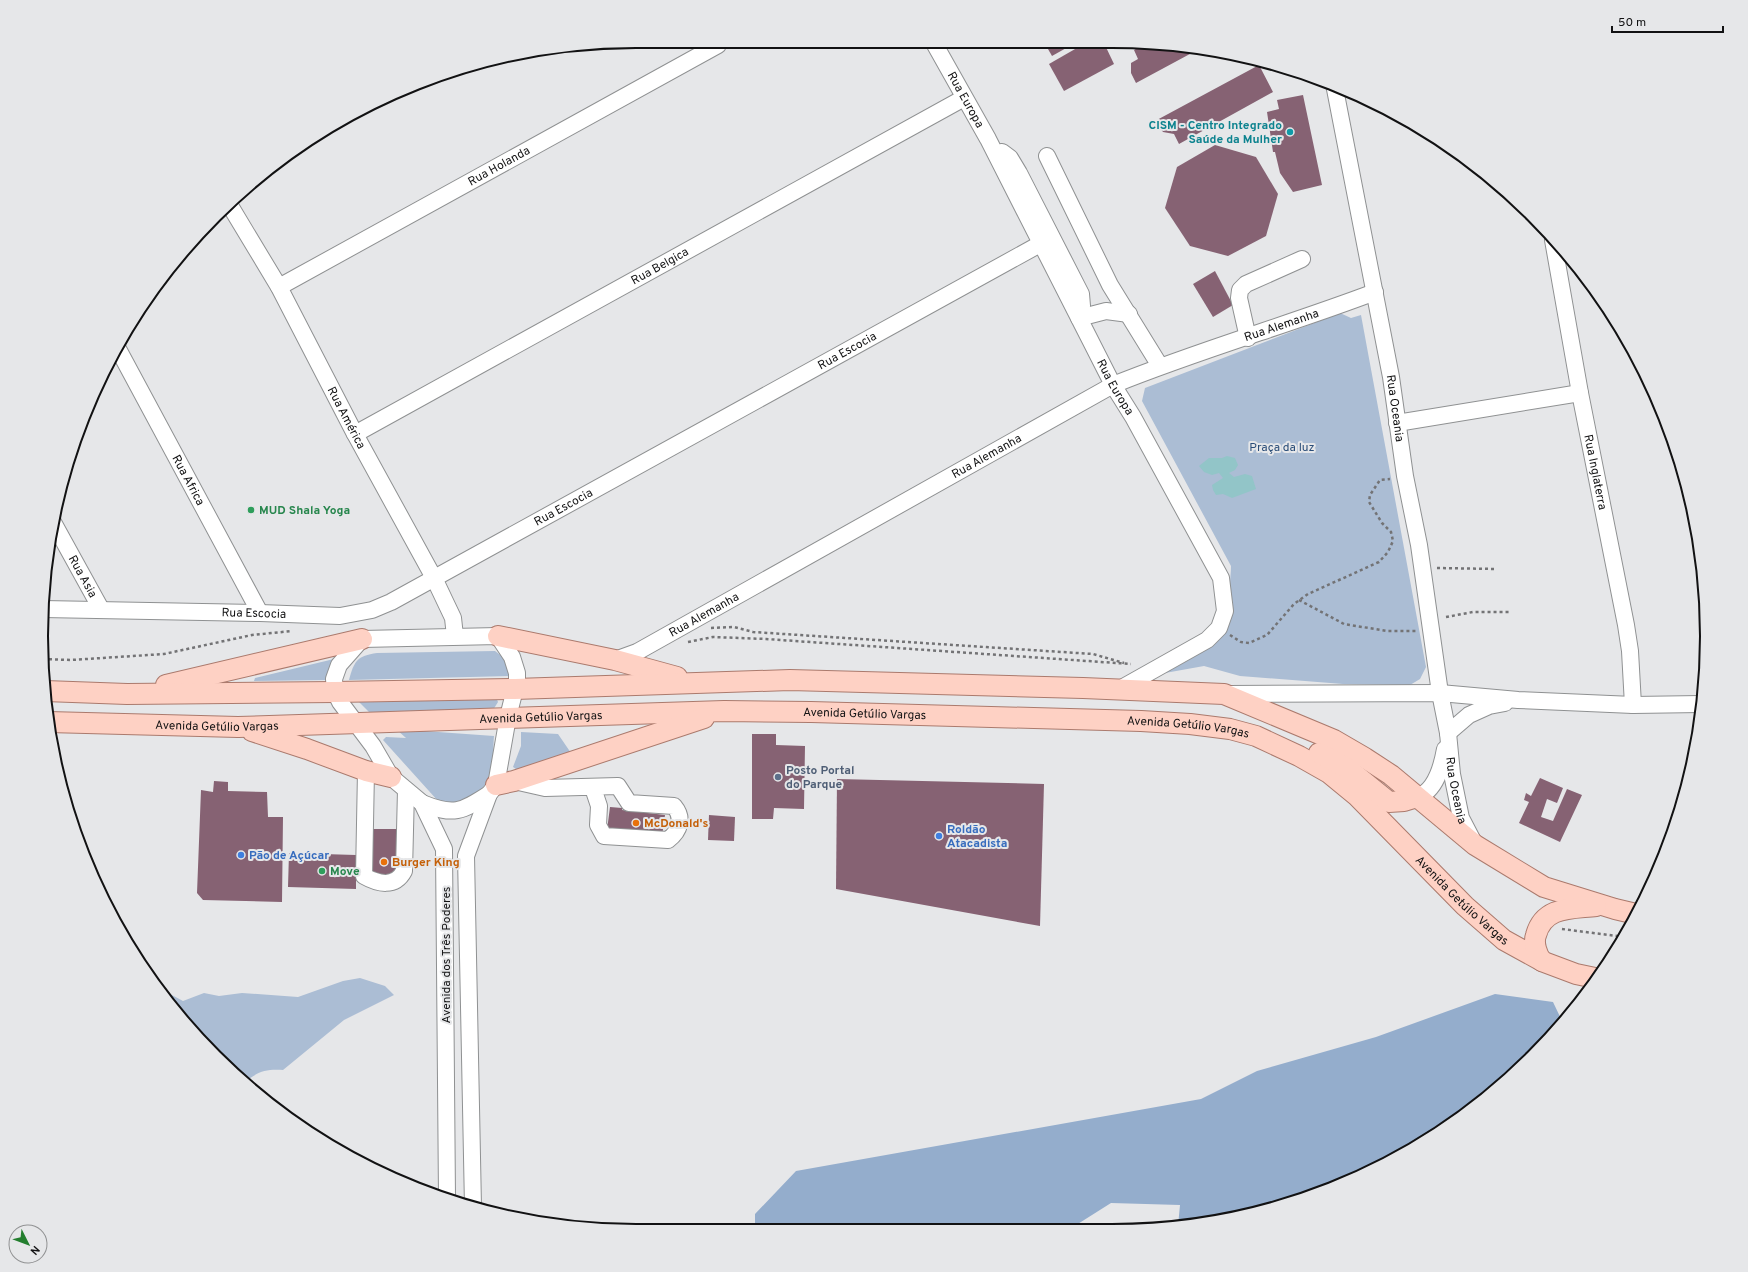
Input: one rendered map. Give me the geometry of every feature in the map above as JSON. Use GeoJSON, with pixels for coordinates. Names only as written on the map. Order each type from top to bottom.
{"type":"FeatureCollection","features":[{"type":"Feature","properties":{"kind":"main road"},"geometry":{"type":"LineString","coordinates":[[498,636],[615,660],[673,677],[700,682]]}},
{"type":"Feature","properties":{"kind":"main road"},"geometry":{"type":"LineString","coordinates":[[127,694],[362,639]]}},
{"type":"Feature","properties":{"kind":"main road"},"geometry":{"type":"LineString","coordinates":[[51,691],[127,694],[335,692],[515,689],[790,680],[1224,694],[1334,740],[1391,775],[1475,845],[1544,887],[1630,913]]}},
{"type":"Feature","properties":{"kind":"main road"},"geometry":{"type":"LineString","coordinates":[[500,787],[724,711]]}},
{"type":"Feature","properties":{"kind":"main road","name":"Avenida Getúlio Vargas"},"geometry":{"type":"LineString","coordinates":[[54,722],[238,727],[724,711],[1141,721],[1230,729],[1256,736],[1299,756],[1329,773],[1357,796],[1465,906],[1504,940],[1542,962],[1576,974],[1591,977]]}},
{"type":"Feature","properties":{"kind":"main road"},"geometry":{"type":"LineString","coordinates":[[238,727],[307,748],[366,771],[391,777]]}},
{"type":"Feature","properties":{"kind":"main road"},"geometry":{"type":"LineString","coordinates":[[1256,736],[1288,736],[1347,768],[1389,802],[1417,797]]}},
{"type":"Feature","properties":{"kind":"main road"},"geometry":{"type":"LineString","coordinates":[[1542,962],[1536,948],[1535,938],[1538,925],[1544,919],[1554,912],[1604,906]]}},
{"type":"Feature","properties":{"kind":"street","name":"Rua Holanda"},"geometry":{"type":"LineString","coordinates":[[279,287],[713,48]]}},
{"type":"Feature","properties":{"kind":"street","name":"Rua Europa"},"geometry":{"type":"LineString","coordinates":[[937,48],[988,139],[1114,385],[1221,578],[1225,611],[1219,628],[1207,640],[1193,649],[1118,690]]}},
{"type":"Feature","properties":{"kind":"street","name":"Rua Oceania"},"geometry":{"type":"LineString","coordinates":[[1336,92],[1391,377],[1405,476],[1419,545],[1440,693],[1448,733],[1452,774],[1458,804],[1467,832],[1475,845]]}},
{"type":"Feature","properties":{"kind":"street","name":"Rua Belgica"},"geometry":{"type":"LineString","coordinates":[[355,434],[964,98]]}},
{"type":"Feature","properties":{"kind":"street"},"geometry":{"type":"LineString","coordinates":[[988,139],[1010,158],[1019,173],[1081,294],[1082,306],[1079,316],[1106,311],[1129,314]]}},
{"type":"Feature","properties":{"kind":"street"},"geometry":{"type":"LineString","coordinates":[[1047,156],[1110,285],[1160,366]]}},
{"type":"Feature","properties":{"kind":"street","name":"Rua América"},"geometry":{"type":"LineString","coordinates":[[232,209],[279,287],[355,434],[434,578],[453,618],[455,636]]}},
{"type":"Feature","properties":{"kind":"street","name":"Rua Escocia"},"geometry":{"type":"LineString","coordinates":[[49,609],[101,609],[340,616],[372,610],[391,602],[1042,243]]}},
{"type":"Feature","properties":{"kind":"street","name":"Rua Inglaterra"},"geometry":{"type":"LineString","coordinates":[[1555,249],[1580,394],[1626,624],[1630,651],[1633,706]]}},
{"type":"Feature","properties":{"kind":"street"},"geometry":{"type":"LineString","coordinates":[[1248,338],[1239,298],[1240,290],[1246,284],[1302,259]]}},
{"type":"Feature","properties":{"kind":"street","name":"Rua Alemanha"},"geometry":{"type":"LineString","coordinates":[[615,660],[637,652],[1114,385],[1160,366],[1248,338],[1375,292]]}},
{"type":"Feature","properties":{"kind":"street","name":"Rua Africa"},"geometry":{"type":"LineString","coordinates":[[121,354],[260,613]]}},
{"type":"Feature","properties":{"kind":"street"},"geometry":{"type":"LineString","coordinates":[[1397,423],[1580,394]]}},
{"type":"Feature","properties":{"kind":"street","name":"Rua Asia"},"geometry":{"type":"LineString","coordinates":[[58,530],[101,609]]}},
{"type":"Feature","properties":{"kind":"street"},"geometry":{"type":"LineString","coordinates":[[335,692],[334,679],[339,665],[362,639],[498,636]]}},
{"type":"Feature","properties":{"kind":"street","name":"Avenida dos Três Poderes"},"geometry":{"type":"LineString","coordinates":[[473,1201],[466,856],[500,787],[508,717],[515,689],[517,673],[515,664],[498,636]]}},
{"type":"Feature","properties":{"kind":"street","name":"Avenida dos Três Poderes"},"geometry":{"type":"LineString","coordinates":[[335,692],[340,702],[373,746],[391,777],[422,803],[444,849],[447,1193]]}},
{"type":"Feature","properties":{"kind":"street"},"geometry":{"type":"LineString","coordinates":[[1224,694],[1440,693],[1518,700],[1633,706],[1696,704]]}},
{"type":"Feature","properties":{"kind":"street"},"geometry":{"type":"LineString","coordinates":[[1448,733],[1469,715],[1489,706],[1518,700]]}},
{"type":"Feature","properties":{"kind":"street","name":"Rua Oceania"},"geometry":{"type":"LineString","coordinates":[[1417,797],[1421,796],[1434,782],[1441,766],[1448,733]]}},
{"type":"Feature","properties":{"kind":"street"},"geometry":{"type":"LineString","coordinates":[[366,771],[364,876],[372,881],[384,884],[394,882],[400,878],[404,871],[406,790]]}},
{"type":"Feature","properties":{"kind":"street"},"geometry":{"type":"LineString","coordinates":[[422,803],[441,811],[453,812],[471,806],[500,787],[593,788],[618,786],[629,803],[674,806],[679,812],[681,820],[677,832],[668,840],[604,836],[598,825],[599,806],[593,788]]}},
{"type":"Feature","properties":{"kind":"path"},"geometry":{"type":"LineString","coordinates":[[1219,628],[1241,642],[1249,643],[1267,635],[1294,604],[1308,594],[1375,564],[1388,552],[1393,541],[1391,532],[1382,523],[1369,502],[1370,495],[1380,480],[1405,476]]}},
{"type":"Feature","properties":{"kind":"path"},"geometry":{"type":"LineString","coordinates":[[1431,568],[1497,569]]}},
{"type":"Feature","properties":{"kind":"path"},"geometry":{"type":"LineString","coordinates":[[1299,600],[1344,624],[1387,631],[1416,631]]}},
{"type":"Feature","properties":{"kind":"path"},"geometry":{"type":"LineString","coordinates":[[1446,617],[1473,612],[1509,612]]}},
{"type":"Feature","properties":{"kind":"path"},"geometry":{"type":"LineString","coordinates":[[682,643],[713,637],[766,639],[1129,664],[1093,654],[753,632],[734,627],[706,628]]}},
{"type":"Feature","properties":{"kind":"path"},"geometry":{"type":"LineString","coordinates":[[1538,925],[1617,936]]}},
{"type":"Feature","properties":{"kind":"green space","name":"Praça da luz"},"geometry":{"type":"Polygon","coordinates":[[[1340,313],[1351,318],[1361,315],[1426,667],[1420,679],[1410,685],[1343,684],[1240,676],[1204,666],[1165,673],[1198,654],[1217,638],[1224,628],[1232,603],[1230,585],[1231,566],[1142,401],[1145,388],[1340,313]]]}},
{"type":"Feature","properties":{"kind":"green space"},"geometry":{"type":"Polygon","coordinates":[[[495,651],[503,657],[510,676],[349,680],[357,660],[370,654],[495,651]]]}},
{"type":"Feature","properties":{"kind":"green space"},"geometry":{"type":"Polygon","coordinates":[[[334,659],[325,680],[254,681],[255,678],[334,659]]]}},
{"type":"Feature","properties":{"kind":"green space"},"geometry":{"type":"Polygon","coordinates":[[[496,697],[498,702],[493,710],[370,713],[359,702],[496,697]]]}},
{"type":"Feature","properties":{"kind":"green space"},"geometry":{"type":"Polygon","coordinates":[[[396,729],[494,736],[490,776],[481,789],[469,798],[454,802],[438,801],[383,740],[386,737],[406,738],[396,729]]]}},
{"type":"Feature","properties":{"kind":"green space"},"geometry":{"type":"Polygon","coordinates":[[[521,732],[558,734],[571,753],[519,771],[513,767],[521,746],[521,732]]]}},
{"type":"Feature","properties":{"kind":"green space"},"geometry":{"type":"Polygon","coordinates":[[[360,978],[385,986],[394,995],[344,1020],[283,1070],[262,1072],[249,1079],[220,1052],[194,1024],[170,994],[183,1001],[204,993],[219,996],[242,993],[298,997],[343,981],[360,978]]]}},
{"type":"Feature","properties":{"kind":"shaded area"},"geometry":{"type":"Polygon","coordinates":[[[1227,456],[1235,458],[1238,465],[1235,470],[1229,473],[1234,477],[1245,474],[1252,476],[1256,489],[1232,498],[1223,494],[1216,495],[1212,485],[1223,478],[1219,473],[1212,475],[1204,472],[1199,466],[1209,458],[1222,458],[1227,456]]]}},
{"type":"Feature","properties":{"kind":"shaded area"},"geometry":{"type":"Polygon","coordinates":[[[1495,994],[1553,1002],[1560,1017],[1528,1052],[1500,1078],[1439,1125],[1372,1163],[1337,1179],[1301,1193],[1264,1204],[1227,1213],[1179,1220],[1180,1205],[1111,1203],[1078,1224],[755,1224],[755,1214],[796,1171],[1201,1099],[1257,1071],[1376,1037],[1495,994]]]}},
{"type":"Feature","properties":{"kind":"building"},"geometry":{"type":"Polygon","coordinates":[[[1047,48],[1066,48],[1052,56],[1047,48]]]}},
{"type":"Feature","properties":{"kind":"building"},"geometry":{"type":"Polygon","coordinates":[[[1077,48],[1106,48],[1114,64],[1064,91],[1049,64],[1077,48]]]}},
{"type":"Feature","properties":{"kind":"building"},"geometry":{"type":"Polygon","coordinates":[[[1150,49],[1191,53],[1136,83],[1131,73],[1131,63],[1138,59],[1134,50],[1150,49]]]}},
{"type":"Feature","properties":{"kind":"building"},"geometry":{"type":"Polygon","coordinates":[[[1257,66],[1260,67],[1273,92],[1179,144],[1174,134],[1163,132],[1155,121],[1257,66]]]}},
{"type":"Feature","properties":{"kind":"building","name":"CISM - Centro Integrado Saúde da Mulher"},"geometry":{"type":"Polygon","coordinates":[[[1303,95],[1322,185],[1293,192],[1280,173],[1275,152],[1273,152],[1267,112],[1279,109],[1277,100],[1303,95]]]}},
{"type":"Feature","properties":{"kind":"building"},"geometry":{"type":"Polygon","coordinates":[[[1215,145],[1256,157],[1278,194],[1266,236],[1228,256],[1190,246],[1165,208],[1177,167],[1215,145]]]}},
{"type":"Feature","properties":{"kind":"building"},"geometry":{"type":"Polygon","coordinates":[[[1215,271],[1233,305],[1213,317],[1193,284],[1215,271]]]}},
{"type":"Feature","properties":{"kind":"building","name":"Posto Portal do Parque"},"geometry":{"type":"Polygon","coordinates":[[[752,734],[776,734],[776,745],[805,746],[804,809],[774,808],[773,819],[752,819],[752,734]]]}},
{"type":"Feature","properties":{"kind":"building"},"geometry":{"type":"Polygon","coordinates":[[[1540,778],[1563,788],[1557,803],[1547,799],[1541,817],[1553,821],[1567,789],[1582,795],[1560,842],[1519,823],[1529,802],[1524,800],[1526,793],[1531,796],[1540,778]]]}},
{"type":"Feature","properties":{"kind":"building","name":"Roldão Atacadista"},"geometry":{"type":"Polygon","coordinates":[[[837,779],[1044,784],[1040,926],[836,889],[837,779]]]}},
{"type":"Feature","properties":{"kind":"building","name":"Pão de Açúcar"},"geometry":{"type":"Polygon","coordinates":[[[214,781],[228,782],[228,791],[267,792],[268,817],[283,817],[282,902],[203,900],[197,893],[201,790],[213,792],[214,781]]]}},
{"type":"Feature","properties":{"kind":"building","name":"McDonald's"},"geometry":{"type":"Polygon","coordinates":[[[610,807],[622,808],[622,810],[665,815],[662,836],[607,830],[610,807]]]}},
{"type":"Feature","properties":{"kind":"building"},"geometry":{"type":"Polygon","coordinates":[[[709,815],[735,817],[734,841],[708,840],[709,815]]]}},
{"type":"Feature","properties":{"kind":"building","name":"Burger King"},"geometry":{"type":"Polygon","coordinates":[[[372,829],[398,829],[397,875],[386,876],[371,874],[372,829]]]}},
{"type":"Feature","properties":{"kind":"building"},"geometry":{"type":"Polygon","coordinates":[[[289,853],[356,855],[356,889],[288,887],[289,853]]]}},
{"type":"Feature","properties":{"kind":"place","name":"CISM - Centro Integrado Saúde da Mulher"},"geometry":{"type":"Point","coordinates":[1290,132]}},
{"type":"Feature","properties":{"kind":"place","name":"MUD Shala Yoga"},"geometry":{"type":"Point","coordinates":[251,510]}},
{"type":"Feature","properties":{"kind":"place","name":"Posto Portal do Parque"},"geometry":{"type":"Point","coordinates":[778,777]}},
{"type":"Feature","properties":{"kind":"place","name":"McDonald's"},"geometry":{"type":"Point","coordinates":[636,823]}},
{"type":"Feature","properties":{"kind":"place","name":"Roldão Atacadista"},"geometry":{"type":"Point","coordinates":[939,836]}},
{"type":"Feature","properties":{"kind":"place","name":"Pão de Açúcar"},"geometry":{"type":"Point","coordinates":[241,855]}},
{"type":"Feature","properties":{"kind":"place","name":"Burger King"},"geometry":{"type":"Point","coordinates":[384,862]}},
{"type":"Feature","properties":{"kind":"place","name":"Move"},"geometry":{"type":"Point","coordinates":[322,871]}}]}
